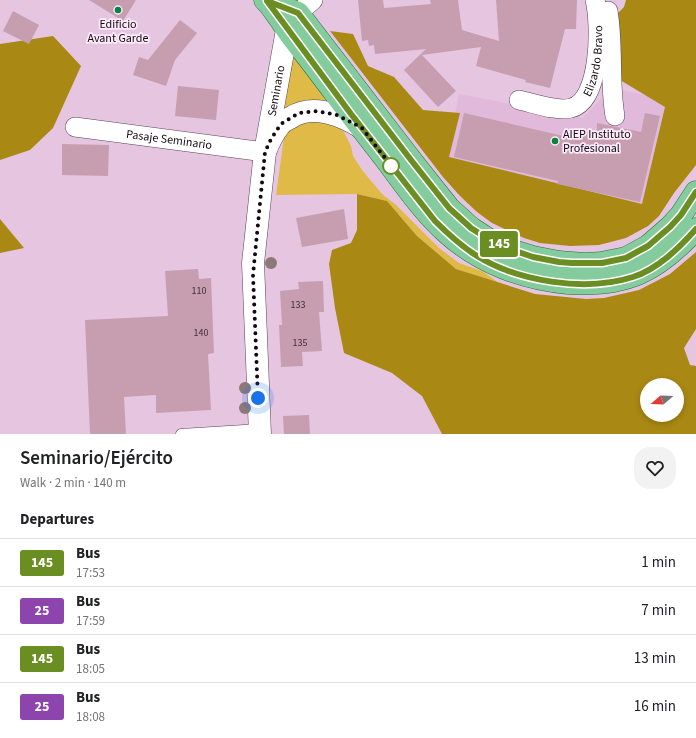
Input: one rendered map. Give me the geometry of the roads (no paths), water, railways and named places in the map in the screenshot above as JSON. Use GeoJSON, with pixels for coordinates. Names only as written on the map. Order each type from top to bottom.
{"type":"FeatureCollection","features":[{"type":"Feature","properties":{"kind":"main road"},"geometry":{"type":"LineString","coordinates":[[266,1],[300,15],[449,208],[471,228],[488,239],[507,248],[539,258],[578,264],[602,263],[626,258],[648,246],[670,227],[681,215],[696,192]]}},
{"type":"Feature","properties":{"kind":"main road"},"geometry":{"type":"LineString","coordinates":[[300,15],[362,128],[435,221],[447,233],[478,256],[514,272],[558,282],[585,284],[605,283],[634,277],[648,270],[661,262],[696,229]]}},
{"type":"Feature","properties":{"kind":"street","name":"Elizardo Bravo"},"geometry":{"type":"LineString","coordinates":[[519,100],[563,109],[576,107],[584,100],[591,84],[596,55],[598,20],[595,0]]}},
{"type":"Feature","properties":{"kind":"street","name":"Elizardo Bravo"},"geometry":{"type":"LineString","coordinates":[[606,0],[611,40],[612,98],[615,116]]}},
{"type":"Feature","properties":{"kind":"street","name":"Seminario"},"geometry":{"type":"LineString","coordinates":[[260,431],[253,275],[265,152],[300,15]]}},
{"type":"Feature","properties":{"kind":"street"},"geometry":{"type":"LineString","coordinates":[[265,152],[271,139],[281,124],[299,113],[317,111],[332,114],[348,120],[362,128]]}},
{"type":"Feature","properties":{"kind":"street","name":"Pasaje Seminario"},"geometry":{"type":"LineString","coordinates":[[75,127],[265,152]]}},
{"type":"Feature","properties":{"kind":"lane"},"geometry":{"type":"LineString","coordinates":[[181,434],[260,431]]}},
{"type":"Feature","properties":{"kind":"place","name":"Edificio Avant Garde"},"geometry":{"type":"Point","coordinates":[118,10]}},
{"type":"Feature","properties":{"kind":"place","name":"AIEP Instituto Profesional"},"geometry":{"type":"Point","coordinates":[555,141]}}]}
